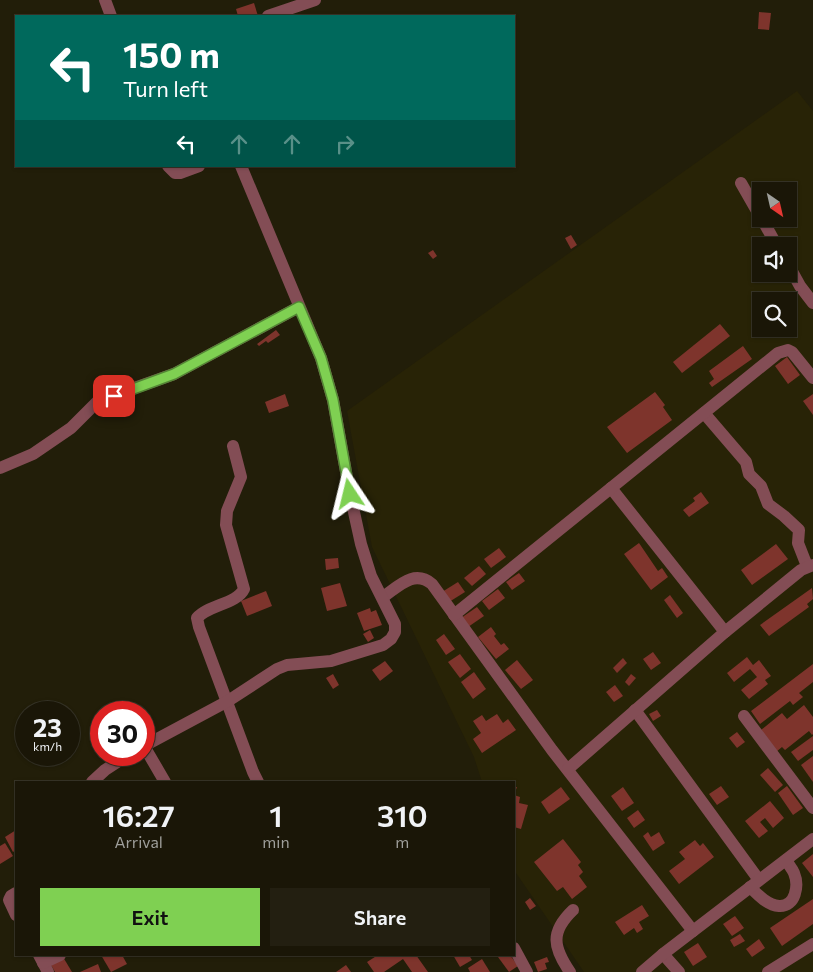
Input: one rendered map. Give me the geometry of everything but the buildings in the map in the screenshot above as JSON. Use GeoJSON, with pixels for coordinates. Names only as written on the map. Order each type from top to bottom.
{"type":"FeatureCollection","features":[{"type":"Feature","properties":{"kind":"street"},"geometry":{"type":"LineString","coordinates":[[105,0],[111,15]]}},
{"type":"Feature","properties":{"kind":"street"},"geometry":{"type":"LineString","coordinates":[[271,15],[314,0]]}},
{"type":"Feature","properties":{"kind":"street"},"geometry":{"type":"LineString","coordinates":[[169,167],[175,173],[180,173],[196,167]]}},
{"type":"Feature","properties":{"kind":"street"},"geometry":{"type":"LineString","coordinates":[[155,740],[228,701],[267,674],[287,665],[332,661],[383,645],[391,639],[395,632],[395,624],[371,576],[361,544],[333,400],[321,358],[240,167]]}},
{"type":"Feature","properties":{"kind":"street"},"geometry":{"type":"LineString","coordinates":[[741,183],[752,202]]}},
{"type":"Feature","properties":{"kind":"street"},"geometry":{"type":"LineString","coordinates":[[797,281],[813,304]]}},
{"type":"Feature","properties":{"kind":"street"},"geometry":{"type":"LineString","coordinates":[[0,468],[33,454],[71,428],[98,401],[174,374],[299,307]]}},
{"type":"Feature","properties":{"kind":"street"},"geometry":{"type":"LineString","coordinates":[[454,615],[783,351],[788,350],[792,352],[813,378]]}},
{"type":"Feature","properties":{"kind":"street"},"geometry":{"type":"LineString","coordinates":[[568,769],[725,632],[810,565],[798,543],[799,530],[768,504],[762,486],[749,474],[746,462],[704,413]]}},
{"type":"Feature","properties":{"kind":"street"},"geometry":{"type":"LineString","coordinates":[[233,446],[240,477],[227,511],[226,525],[244,589],[239,596],[203,612],[197,618],[258,781]]}},
{"type":"Feature","properties":{"kind":"street"},"geometry":{"type":"LineString","coordinates":[[612,488],[725,632]]}},
{"type":"Feature","properties":{"kind":"street"},"geometry":{"type":"LineString","coordinates":[[383,597],[407,581],[417,577],[425,578],[432,584],[568,769],[693,931]]}},
{"type":"Feature","properties":{"kind":"street"},"geometry":{"type":"LineString","coordinates":[[635,710],[754,883],[756,893],[773,904],[780,906],[786,905],[796,892],[794,874],[786,860]]}},
{"type":"Feature","properties":{"kind":"street"},"geometry":{"type":"LineString","coordinates":[[744,716],[813,808]]}},
{"type":"Feature","properties":{"kind":"street"},"geometry":{"type":"LineString","coordinates":[[155,765],[164,781]]}},
{"type":"Feature","properties":{"kind":"street"},"geometry":{"type":"LineString","coordinates":[[93,781],[110,766]]}},
{"type":"Feature","properties":{"kind":"street"},"geometry":{"type":"LineString","coordinates":[[642,972],[813,839]]}},
{"type":"Feature","properties":{"kind":"street"},"geometry":{"type":"LineString","coordinates":[[15,894],[9,900],[15,913]]}},
{"type":"Feature","properties":{"kind":"street"},"geometry":{"type":"LineString","coordinates":[[570,972],[561,959],[555,940],[561,923],[573,910]]}},
{"type":"Feature","properties":{"kind":"street"},"geometry":{"type":"LineString","coordinates":[[768,972],[813,944]]}},
{"type":"Feature","properties":{"kind":"street"},"geometry":{"type":"LineString","coordinates":[[515,950],[527,972]]}},
{"type":"Feature","properties":{"kind":"street"},"geometry":{"type":"LineString","coordinates":[[663,954],[679,972]]}},
{"type":"Feature","properties":{"kind":"street"},"geometry":{"type":"LineString","coordinates":[[43,963],[58,956]]}},
{"type":"Feature","properties":{"kind":"shaded area"},"geometry":{"type":"Polygon","coordinates":[[[797,91],[813,111],[813,972],[584,972],[515,871],[515,781],[482,781],[474,757],[372,547],[347,411],[797,91]]]}},
{"type":"Feature","properties":{"kind":"route"},"geometry":{"type":"LineString","coordinates":[[114,396],[174,374],[299,307],[321,358],[333,400],[350,494]]}}]}
